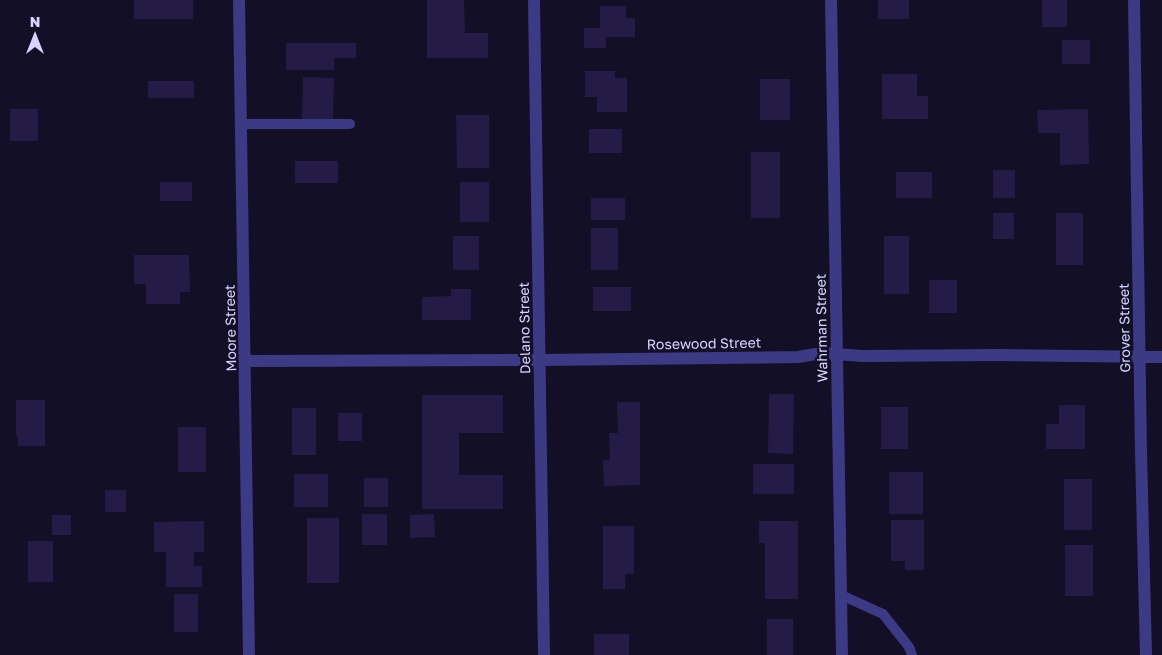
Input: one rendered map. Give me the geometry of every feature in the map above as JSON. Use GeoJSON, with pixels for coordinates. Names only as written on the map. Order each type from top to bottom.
{"type":"FeatureCollection","features":[{"type":"Feature","properties":{"kind":"street","name":"Moore Street"},"geometry":{"type":"LineString","coordinates":[[239,0],[249,655]]}},
{"type":"Feature","properties":{"kind":"street","name":"Delano Street"},"geometry":{"type":"LineString","coordinates":[[534,0],[544,655]]}},
{"type":"Feature","properties":{"kind":"street","name":"Wahrman Street"},"geometry":{"type":"LineString","coordinates":[[831,0],[842,655]]}},
{"type":"Feature","properties":{"kind":"street","name":"Grover Street"},"geometry":{"type":"LineString","coordinates":[[1134,0],[1146,655]]}},
{"type":"Feature","properties":{"kind":"street","name":"Rosewood Street"},"geometry":{"type":"LineString","coordinates":[[245,360],[540,360],[798,357],[822,353],[862,356],[1162,357]]}},
{"type":"Feature","properties":{"kind":"lane"},"geometry":{"type":"LineString","coordinates":[[241,124],[350,124]]}},
{"type":"Feature","properties":{"kind":"lane"},"geometry":{"type":"LineString","coordinates":[[841,595],[882,614],[910,647],[912,655]]}},
{"type":"Feature","properties":{"kind":"building"},"geometry":{"type":"Polygon","coordinates":[[[134,0],[193,0],[193,19],[134,19],[134,0]]]}},
{"type":"Feature","properties":{"kind":"building"},"geometry":{"type":"Polygon","coordinates":[[[427,0],[464,0],[465,33],[488,33],[488,58],[427,58],[427,0]]]}},
{"type":"Feature","properties":{"kind":"building"},"geometry":{"type":"Polygon","coordinates":[[[878,0],[909,0],[909,19],[878,19],[878,0]]]}},
{"type":"Feature","properties":{"kind":"building"},"geometry":{"type":"Polygon","coordinates":[[[1042,0],[1067,0],[1067,27],[1042,27],[1042,0]]]}},
{"type":"Feature","properties":{"kind":"building"},"geometry":{"type":"Polygon","coordinates":[[[600,6],[626,6],[626,18],[635,18],[635,37],[606,37],[606,48],[584,48],[584,28],[600,28],[600,6]]]}},
{"type":"Feature","properties":{"kind":"building"},"geometry":{"type":"Polygon","coordinates":[[[1062,40],[1090,40],[1090,64],[1062,64],[1062,40]]]}},
{"type":"Feature","properties":{"kind":"building"},"geometry":{"type":"Polygon","coordinates":[[[286,43],[356,43],[356,58],[334,58],[334,70],[286,70],[286,43]]]}},
{"type":"Feature","properties":{"kind":"building"},"geometry":{"type":"Polygon","coordinates":[[[585,71],[615,71],[615,78],[627,78],[627,112],[597,112],[597,97],[585,97],[585,71]]]}},
{"type":"Feature","properties":{"kind":"building"},"geometry":{"type":"Polygon","coordinates":[[[882,74],[917,74],[917,96],[928,96],[928,119],[882,119],[882,74]]]}},
{"type":"Feature","properties":{"kind":"building"},"geometry":{"type":"Polygon","coordinates":[[[303,77],[334,78],[333,119],[302,119],[303,77]]]}},
{"type":"Feature","properties":{"kind":"building"},"geometry":{"type":"Polygon","coordinates":[[[760,79],[790,79],[790,120],[760,120],[760,79]]]}},
{"type":"Feature","properties":{"kind":"building"},"geometry":{"type":"Polygon","coordinates":[[[148,81],[194,81],[194,98],[148,98],[148,81]]]}},
{"type":"Feature","properties":{"kind":"building"},"geometry":{"type":"Polygon","coordinates":[[[10,109],[38,109],[38,141],[10,141],[10,109]]]}},
{"type":"Feature","properties":{"kind":"building"},"geometry":{"type":"Polygon","coordinates":[[[1088,109],[1089,164],[1060,165],[1060,133],[1038,133],[1037,110],[1088,109]]]}},
{"type":"Feature","properties":{"kind":"building"},"geometry":{"type":"Polygon","coordinates":[[[456,115],[489,115],[489,168],[457,168],[456,115]]]}},
{"type":"Feature","properties":{"kind":"building"},"geometry":{"type":"Polygon","coordinates":[[[589,129],[622,129],[622,153],[589,153],[589,129]]]}},
{"type":"Feature","properties":{"kind":"building"},"geometry":{"type":"Polygon","coordinates":[[[751,152],[780,152],[780,218],[751,218],[751,152]]]}},
{"type":"Feature","properties":{"kind":"building"},"geometry":{"type":"Polygon","coordinates":[[[295,161],[338,161],[338,183],[295,183],[295,161]]]}},
{"type":"Feature","properties":{"kind":"building"},"geometry":{"type":"Polygon","coordinates":[[[993,170],[1015,170],[1015,198],[993,198],[993,170]]]}},
{"type":"Feature","properties":{"kind":"building"},"geometry":{"type":"Polygon","coordinates":[[[896,172],[932,172],[932,198],[896,198],[896,172]]]}},
{"type":"Feature","properties":{"kind":"building"},"geometry":{"type":"Polygon","coordinates":[[[160,182],[192,182],[192,201],[160,201],[160,182]]]}},
{"type":"Feature","properties":{"kind":"building"},"geometry":{"type":"Polygon","coordinates":[[[460,182],[489,182],[489,222],[460,222],[460,182]]]}},
{"type":"Feature","properties":{"kind":"building"},"geometry":{"type":"Polygon","coordinates":[[[591,198],[625,198],[625,220],[591,220],[591,198]]]}},
{"type":"Feature","properties":{"kind":"building"},"geometry":{"type":"Polygon","coordinates":[[[993,213],[1014,213],[1014,239],[993,239],[993,213]]]}},
{"type":"Feature","properties":{"kind":"building"},"geometry":{"type":"Polygon","coordinates":[[[1056,213],[1083,213],[1083,265],[1056,265],[1056,213]]]}},
{"type":"Feature","properties":{"kind":"building"},"geometry":{"type":"Polygon","coordinates":[[[591,228],[618,228],[618,270],[591,270],[591,228]]]}},
{"type":"Feature","properties":{"kind":"building"},"geometry":{"type":"Polygon","coordinates":[[[453,236],[479,236],[479,270],[453,270],[453,236]]]}},
{"type":"Feature","properties":{"kind":"building"},"geometry":{"type":"Polygon","coordinates":[[[884,236],[909,236],[909,294],[884,294],[884,236]]]}},
{"type":"Feature","properties":{"kind":"building"},"geometry":{"type":"Polygon","coordinates":[[[134,255],[189,255],[190,292],[180,292],[180,304],[146,304],[146,284],[134,284],[134,255]]]}},
{"type":"Feature","properties":{"kind":"building"},"geometry":{"type":"Polygon","coordinates":[[[929,280],[957,280],[957,313],[929,313],[929,280]]]}},
{"type":"Feature","properties":{"kind":"building"},"geometry":{"type":"Polygon","coordinates":[[[593,287],[631,287],[631,311],[593,311],[593,287]]]}},
{"type":"Feature","properties":{"kind":"building"},"geometry":{"type":"Polygon","coordinates":[[[451,289],[471,289],[471,320],[422,320],[422,297],[451,296],[451,289]]]}},
{"type":"Feature","properties":{"kind":"building"},"geometry":{"type":"Polygon","coordinates":[[[769,394],[794,394],[793,454],[768,453],[769,394]]]}},
{"type":"Feature","properties":{"kind":"building"},"geometry":{"type":"Polygon","coordinates":[[[422,395],[503,395],[503,433],[459,433],[459,475],[503,475],[503,509],[422,509],[422,395]]]}},
{"type":"Feature","properties":{"kind":"building"},"geometry":{"type":"Polygon","coordinates":[[[16,400],[45,400],[45,446],[18,446],[18,436],[16,436],[16,400]]]}},
{"type":"Feature","properties":{"kind":"building"},"geometry":{"type":"Polygon","coordinates":[[[617,402],[640,402],[640,485],[604,486],[603,460],[610,460],[609,433],[618,433],[617,402]]]}},
{"type":"Feature","properties":{"kind":"building"},"geometry":{"type":"Polygon","coordinates":[[[1059,405],[1085,405],[1085,449],[1046,449],[1046,424],[1059,424],[1059,405]]]}},
{"type":"Feature","properties":{"kind":"building"},"geometry":{"type":"Polygon","coordinates":[[[881,407],[908,407],[908,449],[881,449],[881,407]]]}},
{"type":"Feature","properties":{"kind":"building"},"geometry":{"type":"Polygon","coordinates":[[[292,408],[316,408],[316,455],[292,455],[292,408]]]}},
{"type":"Feature","properties":{"kind":"building"},"geometry":{"type":"Polygon","coordinates":[[[338,413],[362,413],[362,441],[338,441],[338,413]]]}},
{"type":"Feature","properties":{"kind":"building"},"geometry":{"type":"Polygon","coordinates":[[[178,427],[206,427],[206,472],[178,472],[178,427]]]}},
{"type":"Feature","properties":{"kind":"building"},"geometry":{"type":"Polygon","coordinates":[[[753,464],[794,464],[794,494],[753,494],[753,464]]]}},
{"type":"Feature","properties":{"kind":"building"},"geometry":{"type":"Polygon","coordinates":[[[889,472],[923,472],[923,514],[889,514],[889,472]]]}},
{"type":"Feature","properties":{"kind":"building"},"geometry":{"type":"Polygon","coordinates":[[[294,474],[328,474],[328,507],[294,507],[294,474]]]}},
{"type":"Feature","properties":{"kind":"building"},"geometry":{"type":"Polygon","coordinates":[[[364,478],[388,478],[388,507],[364,507],[364,478]]]}},
{"type":"Feature","properties":{"kind":"building"},"geometry":{"type":"Polygon","coordinates":[[[1064,479],[1092,479],[1092,530],[1064,530],[1064,479]]]}},
{"type":"Feature","properties":{"kind":"building"},"geometry":{"type":"Polygon","coordinates":[[[105,490],[126,490],[126,512],[105,512],[105,490]]]}},
{"type":"Feature","properties":{"kind":"building"},"geometry":{"type":"Polygon","coordinates":[[[362,514],[387,514],[387,545],[362,545],[362,514]]]}},
{"type":"Feature","properties":{"kind":"building"},"geometry":{"type":"Polygon","coordinates":[[[434,514],[435,537],[410,538],[410,515],[434,514]]]}},
{"type":"Feature","properties":{"kind":"building"},"geometry":{"type":"Polygon","coordinates":[[[52,515],[71,515],[71,535],[52,535],[52,515]]]}},
{"type":"Feature","properties":{"kind":"building"},"geometry":{"type":"Polygon","coordinates":[[[307,518],[339,518],[339,583],[307,583],[307,518]]]}},
{"type":"Feature","properties":{"kind":"building"},"geometry":{"type":"Polygon","coordinates":[[[891,520],[924,520],[924,570],[905,570],[905,561],[891,561],[891,520]]]}},
{"type":"Feature","properties":{"kind":"building"},"geometry":{"type":"Polygon","coordinates":[[[204,521],[204,552],[194,552],[194,566],[202,566],[202,587],[166,587],[166,552],[154,552],[154,522],[204,521]]]}},
{"type":"Feature","properties":{"kind":"building"},"geometry":{"type":"Polygon","coordinates":[[[759,521],[798,521],[798,599],[765,599],[765,543],[759,543],[759,521]]]}},
{"type":"Feature","properties":{"kind":"building"},"geometry":{"type":"Polygon","coordinates":[[[603,526],[634,526],[634,574],[625,574],[625,589],[603,589],[603,526]]]}},
{"type":"Feature","properties":{"kind":"building"},"geometry":{"type":"Polygon","coordinates":[[[28,541],[53,541],[53,582],[28,582],[28,541]]]}},
{"type":"Feature","properties":{"kind":"building"},"geometry":{"type":"Polygon","coordinates":[[[1065,545],[1093,545],[1093,596],[1065,596],[1065,545]]]}},
{"type":"Feature","properties":{"kind":"building"},"geometry":{"type":"Polygon","coordinates":[[[174,594],[198,594],[198,632],[174,632],[174,594]]]}},
{"type":"Feature","properties":{"kind":"building"},"geometry":{"type":"Polygon","coordinates":[[[767,619],[793,619],[793,655],[767,655],[767,619]]]}},
{"type":"Feature","properties":{"kind":"building"},"geometry":{"type":"Polygon","coordinates":[[[594,634],[629,634],[629,655],[594,655],[594,634]]]}}]}
